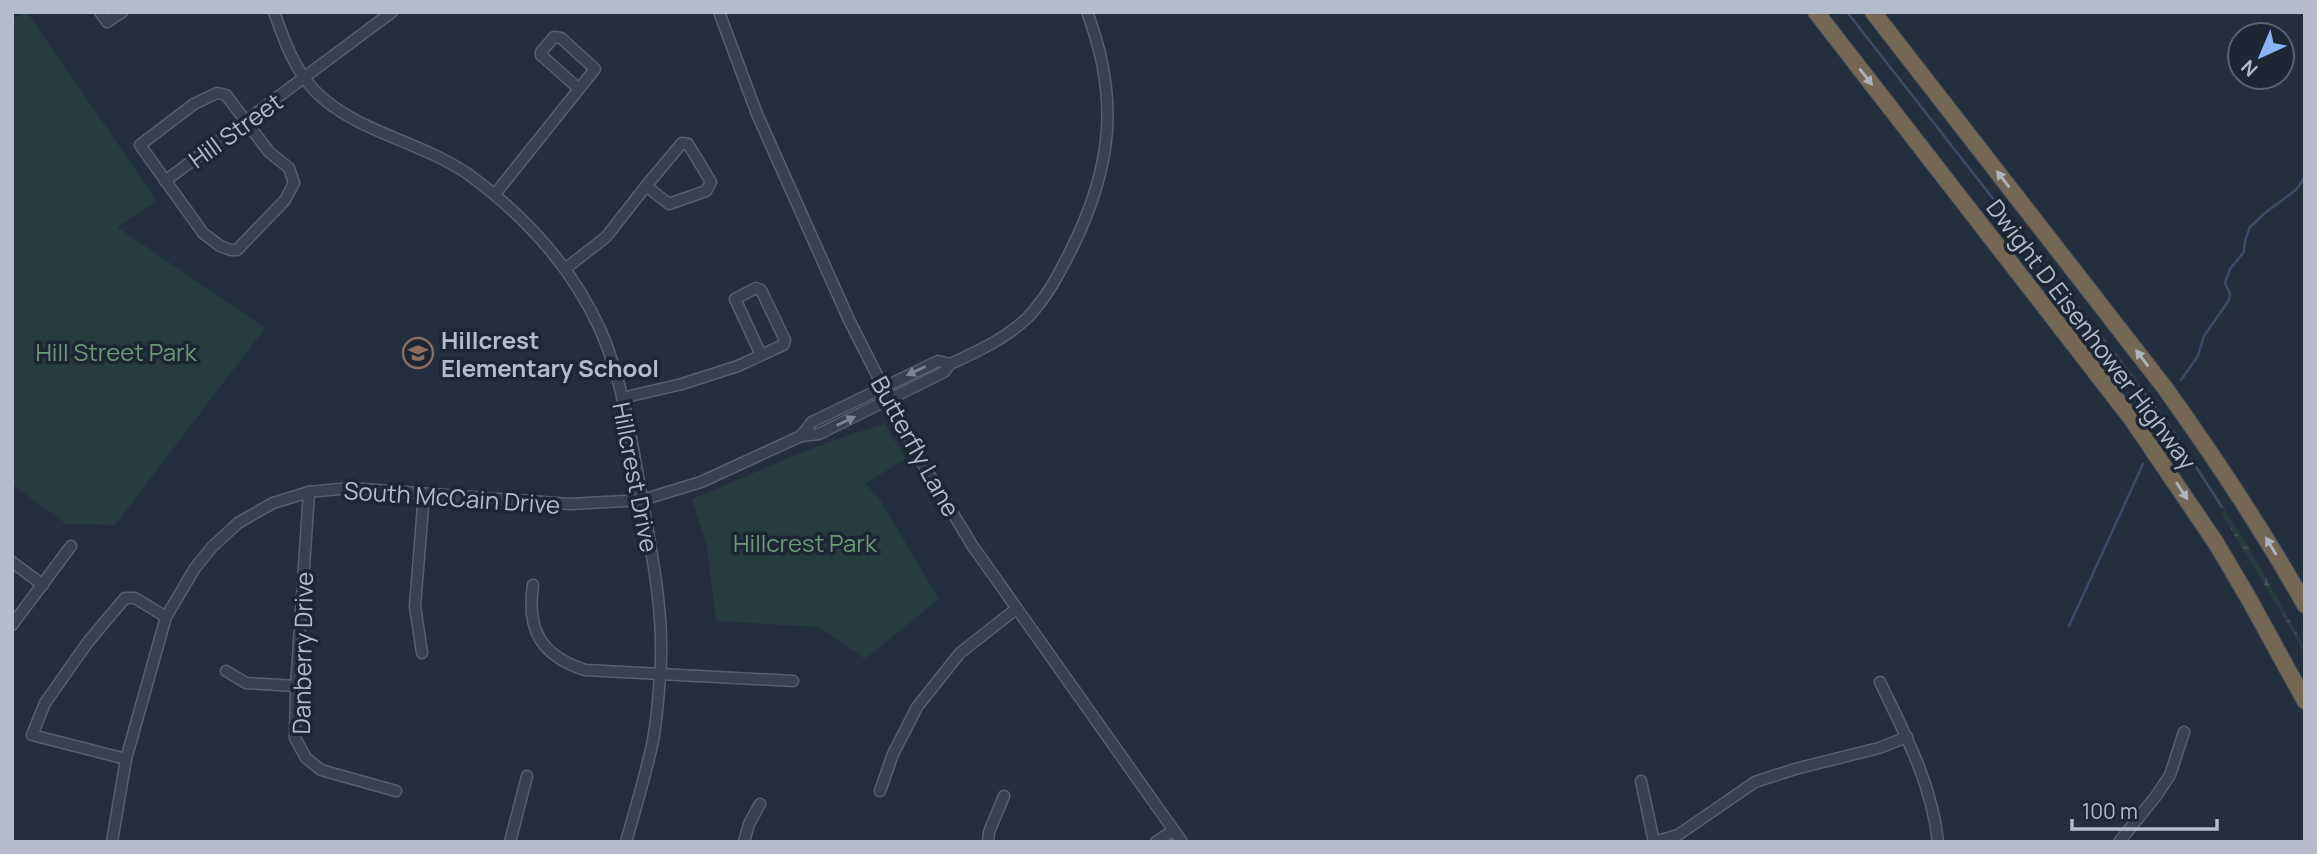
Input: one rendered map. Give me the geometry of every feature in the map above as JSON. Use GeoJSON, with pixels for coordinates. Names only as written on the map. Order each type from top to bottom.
{"type":"FeatureCollection","features":[{"type":"Feature","properties":{"kind":"highway","name":"Dwight D Eisenhower Highway"},"geometry":{"type":"LineString","coordinates":[[1816,12],[2138,427],[2216,543],[2305,701]]}},
{"type":"Feature","properties":{"kind":"highway","name":"Dwight D Eisenhower Highway"},"geometry":{"type":"LineString","coordinates":[[1873,12],[2173,399],[2254,519],[2305,605]]}},
{"type":"Feature","properties":{"kind":"street"},"geometry":{"type":"LineString","coordinates":[[100,12],[107,22],[122,12]]}},
{"type":"Feature","properties":{"kind":"street","name":"Hillcrest Drive"},"geometry":{"type":"LineString","coordinates":[[274,12],[294,62],[314,90],[338,110],[414,145],[466,173],[495,194],[534,232],[565,269],[600,329],[622,398],[656,578],[662,637],[653,742],[626,842]]}},
{"type":"Feature","properties":{"kind":"street","name":"Hill Street"},"geometry":{"type":"LineString","coordinates":[[166,181],[306,79],[392,12]]}},
{"type":"Feature","properties":{"kind":"street","name":"Butterfly Lane"},"geometry":{"type":"LineString","coordinates":[[719,12],[757,114],[849,320],[934,485],[1016,609],[1182,842]]}},
{"type":"Feature","properties":{"kind":"street"},"geometry":{"type":"LineString","coordinates":[[950,364],[1004,335],[1033,311],[1059,275],[1092,205],[1101,176],[1107,140],[1108,106],[1102,60],[1087,12]]}},
{"type":"Feature","properties":{"kind":"street"},"geometry":{"type":"LineString","coordinates":[[495,194],[596,69],[561,38],[554,37],[541,55],[579,89]]}},
{"type":"Feature","properties":{"kind":"street"},"geometry":{"type":"LineString","coordinates":[[217,93],[226,95],[270,152],[289,168],[294,183],[285,200],[243,246],[231,250],[203,233],[166,181],[140,145],[194,104],[217,93]]}},
{"type":"Feature","properties":{"kind":"street"},"geometry":{"type":"LineString","coordinates":[[565,269],[606,237],[646,186],[682,143],[688,144],[711,182],[706,191],[672,204],[646,186]]}},
{"type":"Feature","properties":{"kind":"street"},"geometry":{"type":"LineString","coordinates":[[622,398],[738,366],[783,345],[785,340],[761,290],[756,288],[735,299],[761,355]]}},
{"type":"Feature","properties":{"kind":"street","name":"South McCain Drive"},"geometry":{"type":"LineString","coordinates":[[112,842],[125,759],[166,617],[195,568],[212,547],[238,523],[273,503],[309,492],[349,488],[570,504],[642,500],[701,482],[801,436],[819,434],[944,372],[950,364],[938,361],[882,387],[812,422],[801,436]]}},
{"type":"Feature","properties":{"kind":"street","name":"Danberry Drive"},"geometry":{"type":"LineString","coordinates":[[309,492],[295,738],[306,758],[321,770],[396,791]]}},
{"type":"Feature","properties":{"kind":"street"},"geometry":{"type":"LineString","coordinates":[[422,653],[415,606],[424,494]]}},
{"type":"Feature","properties":{"kind":"street"},"geometry":{"type":"LineString","coordinates":[[12,625],[71,546]]}},
{"type":"Feature","properties":{"kind":"street"},"geometry":{"type":"LineString","coordinates":[[12,562],[43,585]]}},
{"type":"Feature","properties":{"kind":"street"},"geometry":{"type":"LineString","coordinates":[[533,585],[531,611],[540,639],[555,657],[569,665],[585,670],[793,681]]}},
{"type":"Feature","properties":{"kind":"street"},"geometry":{"type":"LineString","coordinates":[[125,759],[32,735],[50,696],[88,642],[125,598],[135,598],[166,617]]}},
{"type":"Feature","properties":{"kind":"street"},"geometry":{"type":"LineString","coordinates":[[880,791],[893,754],[917,707],[960,653],[1016,609]]}},
{"type":"Feature","properties":{"kind":"street"},"geometry":{"type":"LineString","coordinates":[[226,671],[246,683],[296,686]]}},
{"type":"Feature","properties":{"kind":"street"},"geometry":{"type":"LineString","coordinates":[[1880,682],[1907,737],[1927,789],[1936,819],[1938,842]]}},
{"type":"Feature","properties":{"kind":"street"},"geometry":{"type":"LineString","coordinates":[[2119,842],[2170,775],[2184,732]]}},
{"type":"Feature","properties":{"kind":"street"},"geometry":{"type":"LineString","coordinates":[[1641,782],[1654,842],[1678,835],[1755,782],[1879,748],[1907,737]]}},
{"type":"Feature","properties":{"kind":"street"},"geometry":{"type":"LineString","coordinates":[[510,842],[527,776]]}},
{"type":"Feature","properties":{"kind":"street"},"geometry":{"type":"LineString","coordinates":[[988,842],[989,832],[1004,796]]}},
{"type":"Feature","properties":{"kind":"street"},"geometry":{"type":"LineString","coordinates":[[744,842],[749,824],[760,804]]}},
{"type":"Feature","properties":{"kind":"street"},"geometry":{"type":"LineString","coordinates":[[1156,842],[1174,830]]}},
{"type":"Feature","properties":{"kind":"green space","name":"Hill Street Park"},"geometry":{"type":"Polygon","coordinates":[[[27,12],[157,201],[117,227],[265,328],[115,525],[66,524],[12,484],[12,19],[27,12]]]}},
{"type":"Feature","properties":{"kind":"green space","name":"Hillcrest Park"},"geometry":{"type":"Polygon","coordinates":[[[885,424],[905,459],[865,484],[879,498],[939,599],[865,659],[819,627],[716,621],[707,547],[692,499],[811,449],[885,424]]]}},
{"type":"Feature","properties":{"kind":"green space"},"geometry":{"type":"Polygon","coordinates":[[[2222,507],[2245,541],[2301,640],[2305,655],[2223,516],[2222,507]]]}},
{"type":"Feature","properties":{"kind":"waterway"},"geometry":{"type":"LineString","coordinates":[[1847,12],[2128,371],[2175,434],[2222,507]]}},
{"type":"Feature","properties":{"kind":"waterway"},"geometry":{"type":"LineString","coordinates":[[2181,380],[2198,356],[2204,336],[2229,300],[2230,294],[2225,283],[2230,269],[2244,252],[2250,227],[2297,189],[2305,176]]}},
{"type":"Feature","properties":{"kind":"waterway"},"geometry":{"type":"LineString","coordinates":[[2069,626],[2143,464]]}},
{"type":"Feature","properties":{"kind":"place","name":"Hillcrest Elementary School"},"geometry":{"type":"Point","coordinates":[418,353]}}]}
